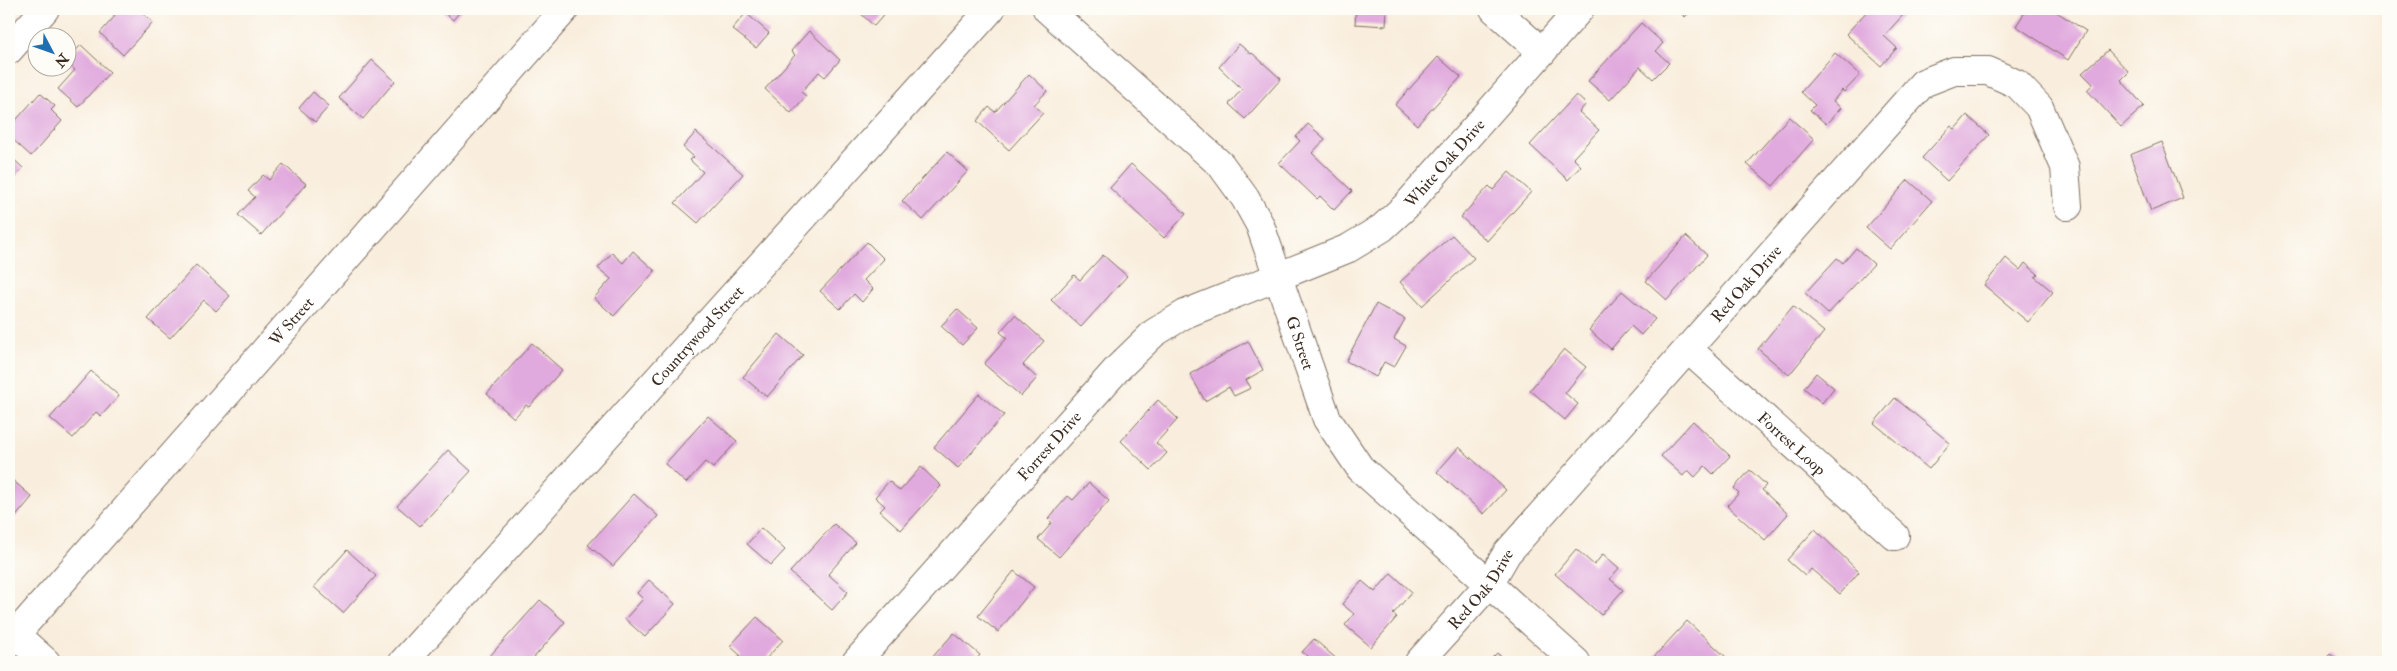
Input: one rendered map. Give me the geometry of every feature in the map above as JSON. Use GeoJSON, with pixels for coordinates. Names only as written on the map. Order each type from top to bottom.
{"type":"FeatureCollection","features":[{"type":"Feature","properties":{"kind":"street"},"geometry":{"type":"LineString","coordinates":[[9,50],[45,9]]}},
{"type":"Feature","properties":{"kind":"street","name":"W Street"},"geometry":{"type":"LineString","coordinates":[[12,632],[566,9]]}},
{"type":"Feature","properties":{"kind":"street","name":"Countrywood Street"},"geometry":{"type":"LineString","coordinates":[[403,662],[991,9]]}},
{"type":"Feature","properties":{"kind":"street","name":"G Street"},"geometry":{"type":"LineString","coordinates":[[1046,9],[1221,164],[1245,198],[1260,225],[1327,419],[1360,468],[1576,662]]}},
{"type":"Feature","properties":{"kind":"street"},"geometry":{"type":"LineString","coordinates":[[1494,9],[1542,52]]}},
{"type":"Feature","properties":{"kind":"street","name":"White Oak Drive"},"geometry":{"type":"LineString","coordinates":[[1279,278],[1349,248],[1382,228],[1406,206],[1580,9]]}},
{"type":"Feature","properties":{"kind":"street","name":"Red Oak Drive"},"geometry":{"type":"LineString","coordinates":[[1418,662],[1489,584],[1507,553],[1924,83],[1954,71],[1988,71],[2017,84],[2039,107],[2066,167],[2068,206]]}},
{"type":"Feature","properties":{"kind":"street","name":"Forrest Drive"},"geometry":{"type":"LineString","coordinates":[[856,662],[1118,368],[1154,333],[1185,314],[1279,278]]}},
{"type":"Feature","properties":{"kind":"street","name":"Forrest Loop"},"geometry":{"type":"LineString","coordinates":[[1688,350],[1895,536]]}},
{"type":"Feature","properties":{"kind":"street"},"geometry":{"type":"LineString","coordinates":[[12,632],[46,662]]}},
{"type":"Feature","properties":{"kind":"building"},"geometry":{"type":"Polygon","coordinates":[[[114,9],[137,9],[153,22],[123,55],[100,33],[115,16],[111,12],[114,9]]]}},
{"type":"Feature","properties":{"kind":"building"},"geometry":{"type":"Polygon","coordinates":[[[440,9],[462,9],[453,20],[440,9]]]}},
{"type":"Feature","properties":{"kind":"building"},"geometry":{"type":"Polygon","coordinates":[[[860,9],[889,9],[874,26],[858,11],[860,9]]]}},
{"type":"Feature","properties":{"kind":"building"},"geometry":{"type":"Polygon","coordinates":[[[1356,9],[1387,9],[1386,26],[1355,24],[1356,9]]]}},
{"type":"Feature","properties":{"kind":"building"},"geometry":{"type":"Polygon","coordinates":[[[1676,9],[1693,9],[1685,17],[1676,9]]]}},
{"type":"Feature","properties":{"kind":"building"},"geometry":{"type":"Polygon","coordinates":[[[1869,9],[1896,9],[1903,15],[1884,36],[1897,48],[1881,66],[1846,34],[1869,9]]]}},
{"type":"Feature","properties":{"kind":"building"},"geometry":{"type":"Polygon","coordinates":[[[2027,9],[2052,9],[2086,31],[2068,60],[2016,26],[2027,9]]]}},
{"type":"Feature","properties":{"kind":"building"},"geometry":{"type":"Polygon","coordinates":[[[746,13],[769,33],[756,48],[732,29],[746,13]]]}},
{"type":"Feature","properties":{"kind":"building"},"geometry":{"type":"Polygon","coordinates":[[[1641,23],[1663,43],[1656,51],[1669,63],[1653,79],[1640,67],[1610,100],[1588,81],[1641,23]]]}},
{"type":"Feature","properties":{"kind":"building"},"geometry":{"type":"Polygon","coordinates":[[[809,31],[840,60],[825,77],[819,72],[801,92],[806,96],[791,113],[765,89],[795,55],[791,51],[809,31]]]}},
{"type":"Feature","properties":{"kind":"building"},"geometry":{"type":"Polygon","coordinates":[[[1239,44],[1281,79],[1245,119],[1229,104],[1242,89],[1219,67],[1239,44]]]}},
{"type":"Feature","properties":{"kind":"building"},"geometry":{"type":"Polygon","coordinates":[[[81,45],[110,72],[78,107],[58,89],[68,78],[78,78],[78,48],[81,45]]]}},
{"type":"Feature","properties":{"kind":"building"},"geometry":{"type":"Polygon","coordinates":[[[2108,50],[2129,72],[2121,80],[2144,106],[2121,127],[2087,90],[2093,84],[2082,73],[2108,50]]]}},
{"type":"Feature","properties":{"kind":"building"},"geometry":{"type":"Polygon","coordinates":[[[1835,53],[1860,75],[1844,92],[1842,90],[1833,101],[1841,108],[1826,124],[1810,110],[1815,105],[1801,92],[1835,53]]]}},
{"type":"Feature","properties":{"kind":"building"},"geometry":{"type":"Polygon","coordinates":[[[1438,57],[1461,77],[1417,125],[1395,105],[1438,57]]]}},
{"type":"Feature","properties":{"kind":"building"},"geometry":{"type":"Polygon","coordinates":[[[372,60],[395,81],[363,119],[339,98],[372,60]]]}},
{"type":"Feature","properties":{"kind":"building"},"geometry":{"type":"Polygon","coordinates":[[[1029,74],[1047,91],[1034,105],[1043,113],[1009,150],[977,121],[989,107],[995,112],[1029,74]]]}},
{"type":"Feature","properties":{"kind":"building"},"geometry":{"type":"Polygon","coordinates":[[[313,92],[329,106],[315,122],[299,108],[313,92]]]}},
{"type":"Feature","properties":{"kind":"building"},"geometry":{"type":"Polygon","coordinates":[[[40,93],[55,106],[51,110],[62,121],[31,156],[9,136],[9,128],[40,93]]]}},
{"type":"Feature","properties":{"kind":"building"},"geometry":{"type":"Polygon","coordinates":[[[1576,95],[1586,104],[1579,112],[1599,130],[1573,158],[1581,166],[1568,180],[1530,145],[1576,95]]]}},
{"type":"Feature","properties":{"kind":"building"},"geometry":{"type":"Polygon","coordinates":[[[1967,115],[1989,135],[1947,181],[1922,158],[1951,126],[1955,129],[1967,115]]]}},
{"type":"Feature","properties":{"kind":"building"},"geometry":{"type":"Polygon","coordinates":[[[1789,117],[1814,139],[1773,186],[1747,164],[1789,117]]]}},
{"type":"Feature","properties":{"kind":"building"},"geometry":{"type":"Polygon","coordinates":[[[1308,124],[1325,139],[1312,153],[1352,191],[1334,210],[1320,196],[1317,199],[1279,163],[1300,141],[1296,137],[1308,124]]]}},
{"type":"Feature","properties":{"kind":"building"},"geometry":{"type":"Polygon","coordinates":[[[696,132],[743,174],[698,223],[675,203],[703,172],[690,160],[694,157],[683,147],[696,132]]]}},
{"type":"Feature","properties":{"kind":"building"},"geometry":{"type":"Polygon","coordinates":[[[2162,142],[2183,198],[2151,211],[2130,155],[2162,142]]]}},
{"type":"Feature","properties":{"kind":"building"},"geometry":{"type":"Polygon","coordinates":[[[947,152],[968,171],[923,220],[902,201],[947,152]]]}},
{"type":"Feature","properties":{"kind":"building"},"geometry":{"type":"Polygon","coordinates":[[[9,155],[23,168],[9,184],[9,155]]]}},
{"type":"Feature","properties":{"kind":"building"},"geometry":{"type":"Polygon","coordinates":[[[283,164],[306,184],[261,235],[238,215],[255,197],[248,191],[263,175],[269,180],[283,164]]]}},
{"type":"Feature","properties":{"kind":"building"},"geometry":{"type":"Polygon","coordinates":[[[1131,164],[1186,214],[1164,238],[1110,188],[1131,164]]]}},
{"type":"Feature","properties":{"kind":"building"},"geometry":{"type":"Polygon","coordinates":[[[1509,172],[1531,192],[1487,241],[1461,217],[1489,186],[1493,190],[1509,172]]]}},
{"type":"Feature","properties":{"kind":"building"},"geometry":{"type":"Polygon","coordinates":[[[1908,180],[1932,201],[1890,249],[1866,228],[1908,180]]]}},
{"type":"Feature","properties":{"kind":"building"},"geometry":{"type":"Polygon","coordinates":[[[1452,235],[1474,258],[1422,306],[1400,282],[1452,235]]]}},
{"type":"Feature","properties":{"kind":"building"},"geometry":{"type":"Polygon","coordinates":[[[1686,236],[1707,255],[1667,300],[1646,281],[1686,236]]]}},
{"type":"Feature","properties":{"kind":"building"},"geometry":{"type":"Polygon","coordinates":[[[867,242],[884,259],[864,280],[873,289],[862,302],[854,294],[840,309],[820,291],[867,242]]]}},
{"type":"Feature","properties":{"kind":"building"},"geometry":{"type":"Polygon","coordinates":[[[1856,248],[1874,264],[1828,314],[1805,293],[1837,258],[1843,263],[1856,248]]]}},
{"type":"Feature","properties":{"kind":"building"},"geometry":{"type":"Polygon","coordinates":[[[633,251],[655,271],[614,316],[594,298],[611,279],[598,268],[612,253],[623,263],[633,251]]]}},
{"type":"Feature","properties":{"kind":"building"},"geometry":{"type":"Polygon","coordinates":[[[1103,255],[1127,276],[1081,327],[1051,300],[1074,275],[1080,280],[1103,255]]]}},
{"type":"Feature","properties":{"kind":"building"},"geometry":{"type":"Polygon","coordinates":[[[2006,258],[2020,270],[2025,263],[2038,274],[2035,277],[2053,292],[2028,322],[1984,285],[2006,258]]]}},
{"type":"Feature","properties":{"kind":"building"},"geometry":{"type":"Polygon","coordinates":[[[196,265],[230,296],[216,311],[204,300],[170,338],[148,319],[196,265]]]}},
{"type":"Feature","properties":{"kind":"building"},"geometry":{"type":"Polygon","coordinates":[[[1622,291],[1655,319],[1641,335],[1631,326],[1611,349],[1589,330],[1622,291]]]}},
{"type":"Feature","properties":{"kind":"building"},"geometry":{"type":"Polygon","coordinates":[[[1376,304],[1405,319],[1394,339],[1406,346],[1394,367],[1384,362],[1376,377],[1346,361],[1376,304]]]}},
{"type":"Feature","properties":{"kind":"building"},"geometry":{"type":"Polygon","coordinates":[[[1793,306],[1824,332],[1789,375],[1758,349],[1793,306]]]}},
{"type":"Feature","properties":{"kind":"building"},"geometry":{"type":"Polygon","coordinates":[[[957,309],[978,328],[962,345],[941,326],[957,309]]]}},
{"type":"Feature","properties":{"kind":"building"},"geometry":{"type":"Polygon","coordinates":[[[1015,315],[1044,341],[1023,365],[1037,378],[1021,396],[984,364],[1007,338],[1000,332],[1015,315]]]}},
{"type":"Feature","properties":{"kind":"building"},"geometry":{"type":"Polygon","coordinates":[[[779,334],[803,355],[767,397],[743,377],[779,334]]]}},
{"type":"Feature","properties":{"kind":"building"},"geometry":{"type":"Polygon","coordinates":[[[1248,341],[1263,370],[1246,380],[1251,388],[1234,396],[1229,387],[1205,401],[1190,374],[1248,341]]]}},
{"type":"Feature","properties":{"kind":"building"},"geometry":{"type":"Polygon","coordinates":[[[532,343],[562,370],[529,407],[526,405],[514,418],[487,394],[532,343]]]}},
{"type":"Feature","properties":{"kind":"building"},"geometry":{"type":"Polygon","coordinates":[[[1564,349],[1586,367],[1565,393],[1578,404],[1565,420],[1530,390],[1564,349]]]}},
{"type":"Feature","properties":{"kind":"building"},"geometry":{"type":"Polygon","coordinates":[[[91,371],[119,396],[101,416],[96,412],[73,438],[50,418],[91,371]]]}},
{"type":"Feature","properties":{"kind":"building"},"geometry":{"type":"Polygon","coordinates":[[[1816,373],[1834,388],[1822,403],[1804,388],[1816,373]]]}},
{"type":"Feature","properties":{"kind":"building"},"geometry":{"type":"Polygon","coordinates":[[[979,394],[1004,415],[958,468],[934,447],[979,394]]]}},
{"type":"Feature","properties":{"kind":"building"},"geometry":{"type":"Polygon","coordinates":[[[1895,398],[1950,443],[1929,469],[1874,423],[1895,398]]]}},
{"type":"Feature","properties":{"kind":"building"},"geometry":{"type":"Polygon","coordinates":[[[1158,400],[1178,419],[1156,443],[1167,453],[1151,470],[1121,441],[1158,400]]]}},
{"type":"Feature","properties":{"kind":"building"},"geometry":{"type":"Polygon","coordinates":[[[708,416],[737,441],[713,468],[705,462],[686,483],[665,464],[708,416]]]}},
{"type":"Feature","properties":{"kind":"building"},"geometry":{"type":"Polygon","coordinates":[[[1693,421],[1730,456],[1713,474],[1705,466],[1695,477],[1688,470],[1683,476],[1661,456],[1693,421]]]}},
{"type":"Feature","properties":{"kind":"building"},"geometry":{"type":"Polygon","coordinates":[[[1459,447],[1506,490],[1484,514],[1437,472],[1459,447]]]}},
{"type":"Feature","properties":{"kind":"building"},"geometry":{"type":"Polygon","coordinates":[[[448,450],[471,471],[420,526],[397,506],[448,450]]]}},
{"type":"Feature","properties":{"kind":"building"},"geometry":{"type":"Polygon","coordinates":[[[921,467],[941,486],[901,530],[880,511],[885,506],[875,497],[889,481],[900,491],[921,467]]]}},
{"type":"Feature","properties":{"kind":"building"},"geometry":{"type":"Polygon","coordinates":[[[1750,470],[1766,485],[1762,490],[1788,514],[1765,540],[1727,506],[1739,493],[1734,488],[1750,470]]]}},
{"type":"Feature","properties":{"kind":"building"},"geometry":{"type":"Polygon","coordinates":[[[9,477],[32,497],[9,525],[9,477]]]}},
{"type":"Feature","properties":{"kind":"building"},"geometry":{"type":"Polygon","coordinates":[[[1089,483],[1109,501],[1059,557],[1038,539],[1052,523],[1048,519],[1068,496],[1073,500],[1089,483]]]}},
{"type":"Feature","properties":{"kind":"building"},"geometry":{"type":"Polygon","coordinates":[[[634,494],[658,516],[613,566],[588,545],[634,494]]]}},
{"type":"Feature","properties":{"kind":"building"},"geometry":{"type":"Polygon","coordinates":[[[834,524],[856,543],[828,574],[848,592],[832,610],[790,572],[834,524]]]}},
{"type":"Feature","properties":{"kind":"building"},"geometry":{"type":"Polygon","coordinates":[[[761,528],[785,550],[771,565],[747,544],[761,528]]]}},
{"type":"Feature","properties":{"kind":"building"},"geometry":{"type":"Polygon","coordinates":[[[1815,529],[1859,572],[1840,594],[1811,569],[1805,576],[1787,560],[1815,529]]]}},
{"type":"Feature","properties":{"kind":"building"},"geometry":{"type":"Polygon","coordinates":[[[1576,549],[1594,565],[1603,554],[1619,568],[1610,579],[1623,590],[1601,615],[1555,574],[1576,549]]]}},
{"type":"Feature","properties":{"kind":"building"},"geometry":{"type":"Polygon","coordinates":[[[347,550],[376,576],[343,613],[314,587],[347,550]]]}},
{"type":"Feature","properties":{"kind":"building"},"geometry":{"type":"Polygon","coordinates":[[[1014,571],[1034,587],[998,632],[978,616],[1014,571]]]}},
{"type":"Feature","properties":{"kind":"building"},"geometry":{"type":"Polygon","coordinates":[[[1391,573],[1412,592],[1393,614],[1397,617],[1371,647],[1345,625],[1354,614],[1342,604],[1362,581],[1375,592],[1391,573]]]}},
{"type":"Feature","properties":{"kind":"building"},"geometry":{"type":"Polygon","coordinates":[[[649,580],[675,604],[645,637],[625,619],[643,599],[637,593],[649,580]]]}},
{"type":"Feature","properties":{"kind":"building"},"geometry":{"type":"Polygon","coordinates":[[[540,600],[565,622],[530,662],[495,662],[489,657],[540,600]]]}},
{"type":"Feature","properties":{"kind":"building"},"geometry":{"type":"Polygon","coordinates":[[[757,617],[783,640],[765,660],[768,662],[734,662],[740,655],[730,646],[757,617]]]}},
{"type":"Feature","properties":{"kind":"building"},"geometry":{"type":"Polygon","coordinates":[[[1687,621],[1726,657],[1721,662],[1656,662],[1652,659],[1687,621]]]}},
{"type":"Feature","properties":{"kind":"building"},"geometry":{"type":"Polygon","coordinates":[[[954,633],[980,655],[974,662],[928,662],[954,633]]]}},
{"type":"Feature","properties":{"kind":"building"},"geometry":{"type":"Polygon","coordinates":[[[1314,639],[1340,662],[1303,662],[1308,656],[1302,652],[1314,639]]]}},
{"type":"Feature","properties":{"kind":"building"},"geometry":{"type":"Polygon","coordinates":[[[1497,653],[1507,662],[1488,662],[1497,653]]]}},
{"type":"Feature","properties":{"kind":"building"},"geometry":{"type":"Polygon","coordinates":[[[2330,654],[2339,662],[2323,662],[2330,654]]]}}]}
